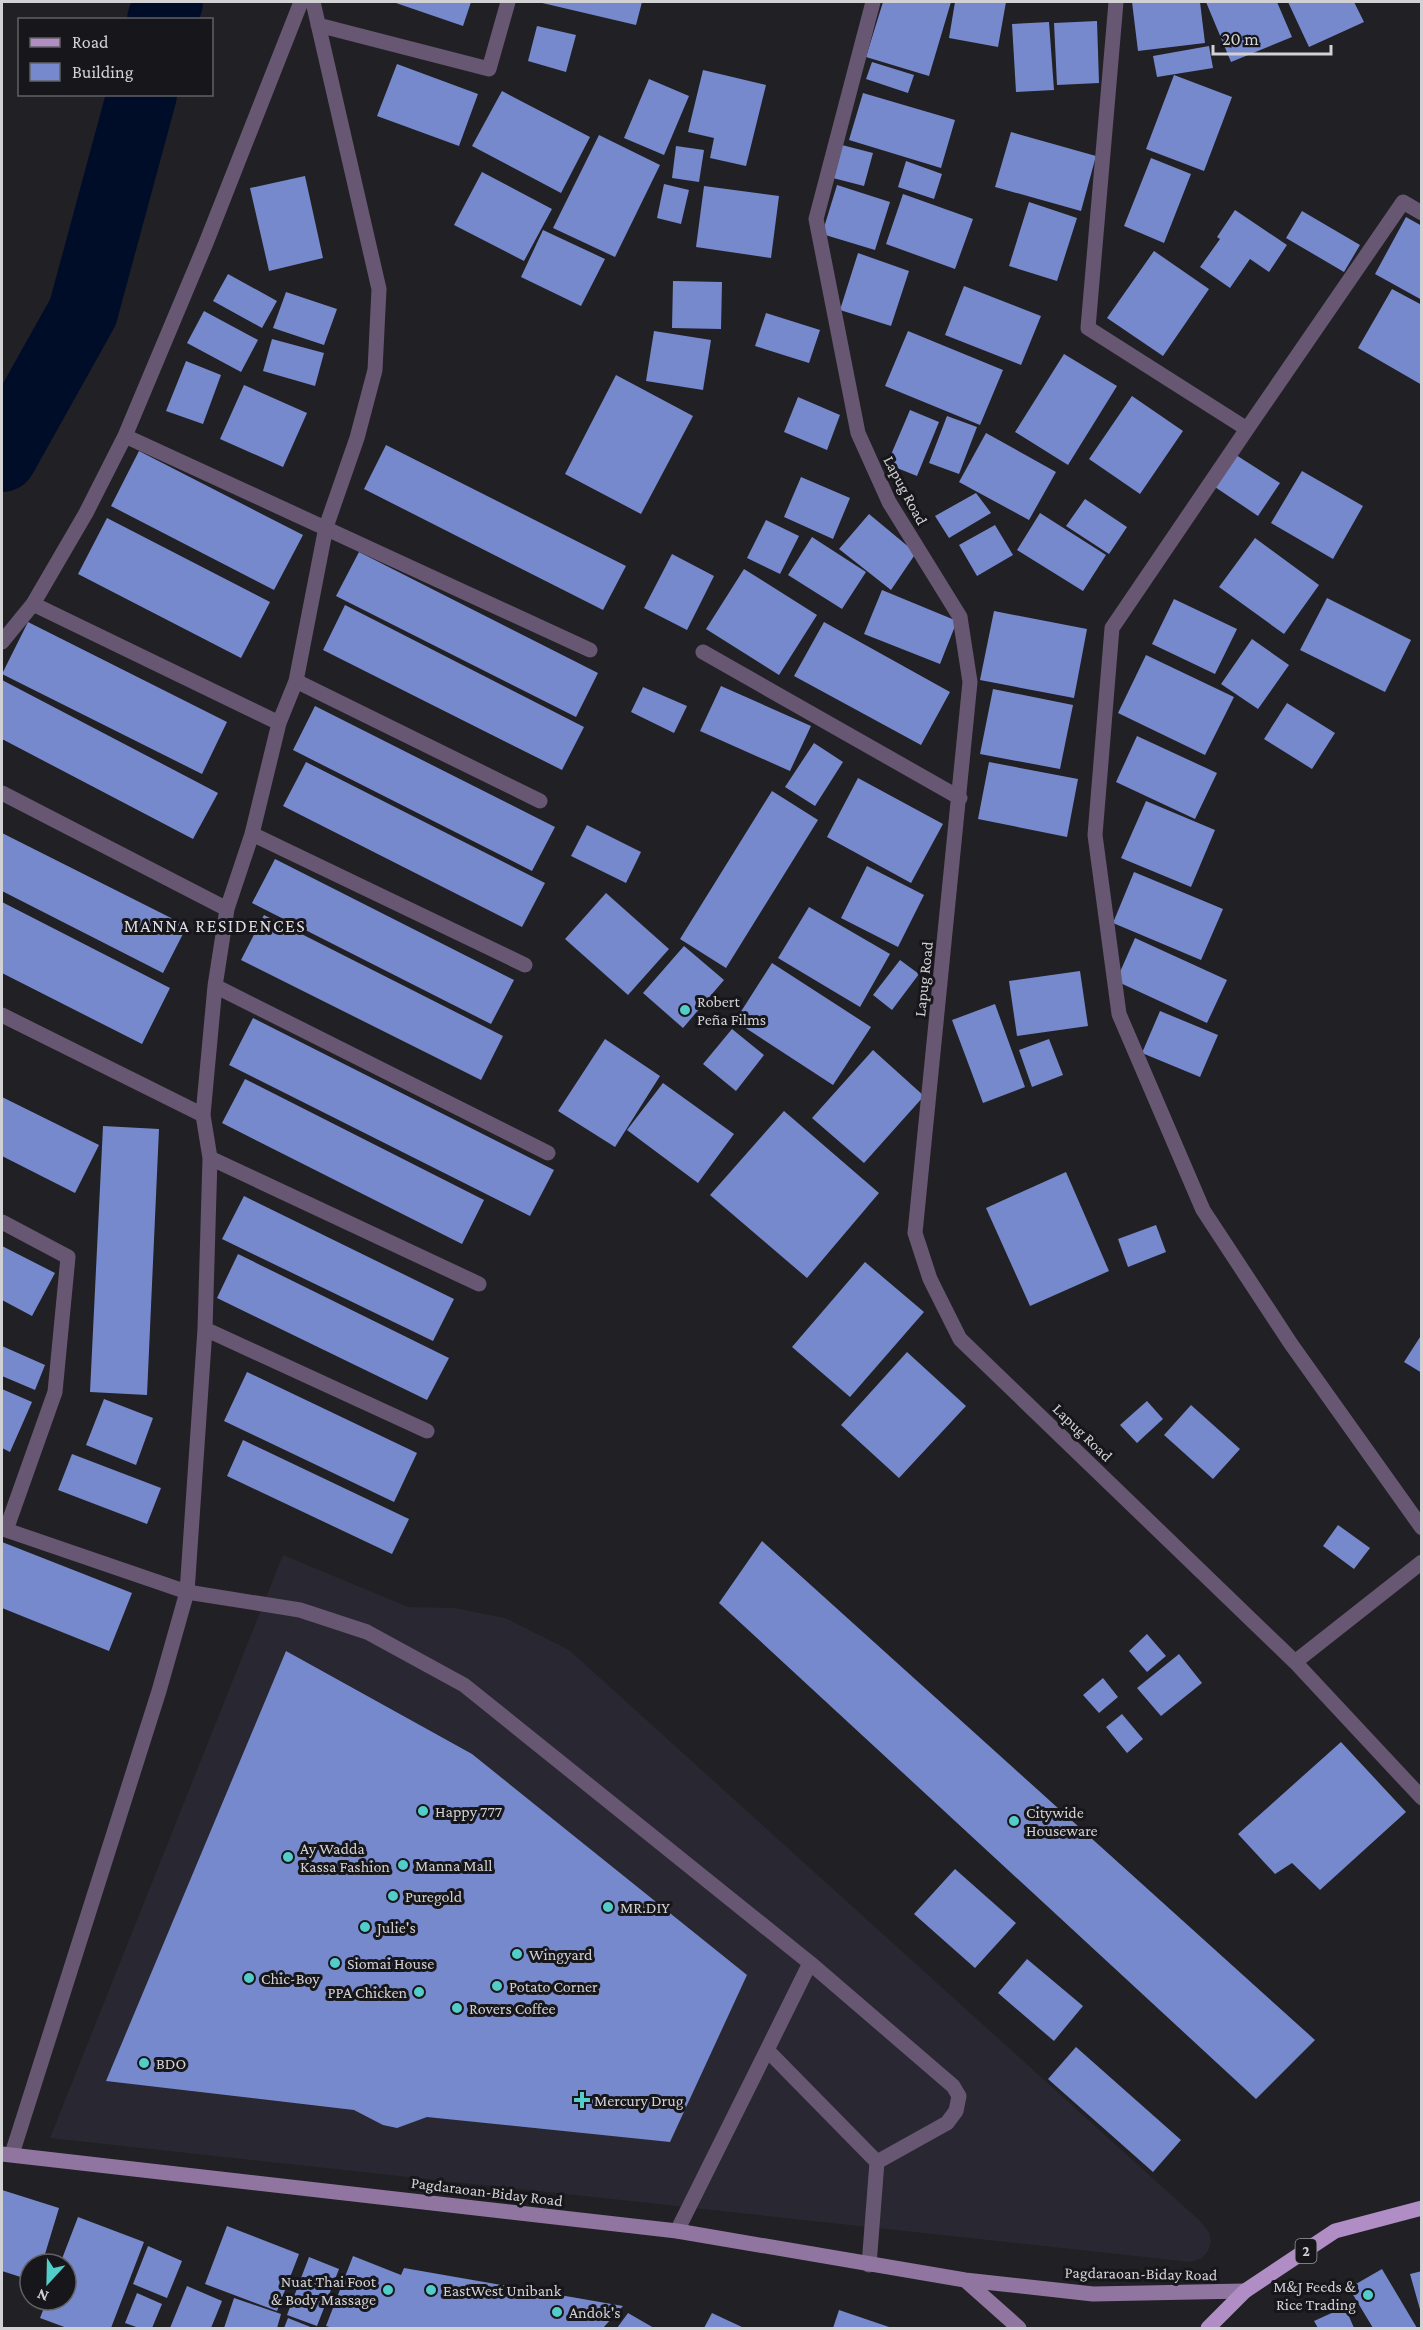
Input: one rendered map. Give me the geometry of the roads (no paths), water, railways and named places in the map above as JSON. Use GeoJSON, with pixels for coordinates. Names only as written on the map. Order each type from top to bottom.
{"type":"FeatureCollection","features":[{"type":"Feature","properties":{"kind":"main road","name":"Pagdaraoan-Biday Road"},"geometry":{"type":"LineString","coordinates":[[7,2154],[677,2231],[965,2280],[1093,2294],[1245,2291]]}},
{"type":"Feature","properties":{"kind":"main road","name":"2"},"geometry":{"type":"LineString","coordinates":[[1208,2328],[1245,2291],[1335,2231],[1422,2208]]}},
{"type":"Feature","properties":{"kind":"main road"},"geometry":{"type":"LineString","coordinates":[[965,2280],[1019,2328]]}},
{"type":"Feature","properties":{"kind":"street"},"geometry":{"type":"LineString","coordinates":[[2,642],[33,604],[86,513],[125,436],[206,243],[301,2]]}},
{"type":"Feature","properties":{"kind":"street"},"geometry":{"type":"LineString","coordinates":[[7,2154],[159,1691],[187,1592],[205,1329],[210,1158],[202,1115],[214,986],[227,909],[252,834],[279,723],[296,681],[326,526],[357,438],[375,370],[379,289],[313,2]]}},
{"type":"Feature","properties":{"kind":"street"},"geometry":{"type":"LineString","coordinates":[[318,25],[489,69],[508,2]]}},
{"type":"Feature","properties":{"kind":"street","name":"Lapug Road"},"geometry":{"type":"LineString","coordinates":[[873,2],[816,219],[858,433],[889,502],[960,617],[970,682],[915,1233],[930,1279],[960,1339],[1295,1662],[1422,1798]]}},
{"type":"Feature","properties":{"kind":"street"},"geometry":{"type":"LineString","coordinates":[[1116,2],[1088,327],[1247,429]]}},
{"type":"Feature","properties":{"kind":"street"},"geometry":{"type":"LineString","coordinates":[[1422,213],[1403,202],[1112,628],[1095,835],[1119,1014],[1203,1210],[1291,1344],[1422,1528]]}},
{"type":"Feature","properties":{"kind":"street"},"geometry":{"type":"LineString","coordinates":[[125,436],[326,526],[590,650]]}},
{"type":"Feature","properties":{"kind":"street"},"geometry":{"type":"LineString","coordinates":[[33,604],[279,723]]}},
{"type":"Feature","properties":{"kind":"street"},"geometry":{"type":"LineString","coordinates":[[703,652],[960,798]]}},
{"type":"Feature","properties":{"kind":"street"},"geometry":{"type":"LineString","coordinates":[[296,681],[540,801]]}},
{"type":"Feature","properties":{"kind":"street"},"geometry":{"type":"LineString","coordinates":[[2,793],[227,909]]}},
{"type":"Feature","properties":{"kind":"street"},"geometry":{"type":"LineString","coordinates":[[252,834],[525,965]]}},
{"type":"Feature","properties":{"kind":"street"},"geometry":{"type":"LineString","coordinates":[[214,986],[548,1153]]}},
{"type":"Feature","properties":{"kind":"street"},"geometry":{"type":"LineString","coordinates":[[2,1015],[202,1115]]}},
{"type":"Feature","properties":{"kind":"street"},"geometry":{"type":"LineString","coordinates":[[210,1158],[479,1284]]}},
{"type":"Feature","properties":{"kind":"street"},"geometry":{"type":"LineString","coordinates":[[2,1222],[68,1257],[55,1392],[6,1530],[187,1592],[300,1610],[367,1632],[464,1685],[810,1963],[953,2086],[959,2096],[956,2111],[947,2122],[877,2162]]}},
{"type":"Feature","properties":{"kind":"street"},"geometry":{"type":"LineString","coordinates":[[205,1329],[427,1431]]}},
{"type":"Feature","properties":{"kind":"street"},"geometry":{"type":"LineString","coordinates":[[1295,1662],[1422,1562]]}},
{"type":"Feature","properties":{"kind":"street"},"geometry":{"type":"LineString","coordinates":[[677,2231],[810,1963]]}},
{"type":"Feature","properties":{"kind":"street"},"geometry":{"type":"LineString","coordinates":[[767,2050],[877,2162],[869,2265]]}},
{"type":"Feature","properties":{"kind":"waterway"},"geometry":{"type":"LineString","coordinates":[[163,18],[168,2]]}},
{"type":"Feature","properties":{"kind":"waterway"},"geometry":{"type":"LineString","coordinates":[[2,457],[83,312],[141,96]]}},
{"type":"Feature","properties":{"kind":"place","name":"Robert Peña Films"},"geometry":{"type":"Point","coordinates":[685,1010]}},
{"type":"Feature","properties":{"kind":"place","name":"Happy 777"},"geometry":{"type":"Point","coordinates":[423,1811]}},
{"type":"Feature","properties":{"kind":"place","name":"Citywide Houseware"},"geometry":{"type":"Point","coordinates":[1014,1821]}},
{"type":"Feature","properties":{"kind":"place","name":"Ay Wadda Kassa Fashion"},"geometry":{"type":"Point","coordinates":[288,1857]}},
{"type":"Feature","properties":{"kind":"place","name":"Manna Mall"},"geometry":{"type":"Point","coordinates":[403,1865]}},
{"type":"Feature","properties":{"kind":"place","name":"Puregold"},"geometry":{"type":"Point","coordinates":[393,1896]}},
{"type":"Feature","properties":{"kind":"place","name":"MR.DIY"},"geometry":{"type":"Point","coordinates":[608,1907]}},
{"type":"Feature","properties":{"kind":"place","name":"Julie's"},"geometry":{"type":"Point","coordinates":[365,1927]}},
{"type":"Feature","properties":{"kind":"place","name":"Wingyard"},"geometry":{"type":"Point","coordinates":[517,1954]}},
{"type":"Feature","properties":{"kind":"place","name":"Siomai House"},"geometry":{"type":"Point","coordinates":[335,1963]}},
{"type":"Feature","properties":{"kind":"place","name":"Chic-Boy"},"geometry":{"type":"Point","coordinates":[249,1978]}},
{"type":"Feature","properties":{"kind":"place","name":"Potato Corner"},"geometry":{"type":"Point","coordinates":[497,1986]}},
{"type":"Feature","properties":{"kind":"place","name":"PPA Chicken"},"geometry":{"type":"Point","coordinates":[419,1992]}},
{"type":"Feature","properties":{"kind":"place","name":"Rovers Coffee"},"geometry":{"type":"Point","coordinates":[457,2008]}},
{"type":"Feature","properties":{"kind":"place","name":"BDO"},"geometry":{"type":"Point","coordinates":[144,2063]}},
{"type":"Feature","properties":{"kind":"place","name":"Mercury Drug"},"geometry":{"type":"Point","coordinates":[582,2100]}},
{"type":"Feature","properties":{"kind":"place","name":"Nuat Thai Foot & Body Massage"},"geometry":{"type":"Point","coordinates":[388,2290]}},
{"type":"Feature","properties":{"kind":"place","name":"EastWest Unibank"},"geometry":{"type":"Point","coordinates":[431,2290]}},
{"type":"Feature","properties":{"kind":"place","name":"M&J Feeds & Rice Trading"},"geometry":{"type":"Point","coordinates":[1368,2295]}},
{"type":"Feature","properties":{"kind":"place","name":"Andok's"},"geometry":{"type":"Point","coordinates":[557,2312]}},
{"type":"Feature","properties":{"kind":"district","name":"MANNA RESIDENCES"},"geometry":{"type":"Point","coordinates":[215,926]}}]}
